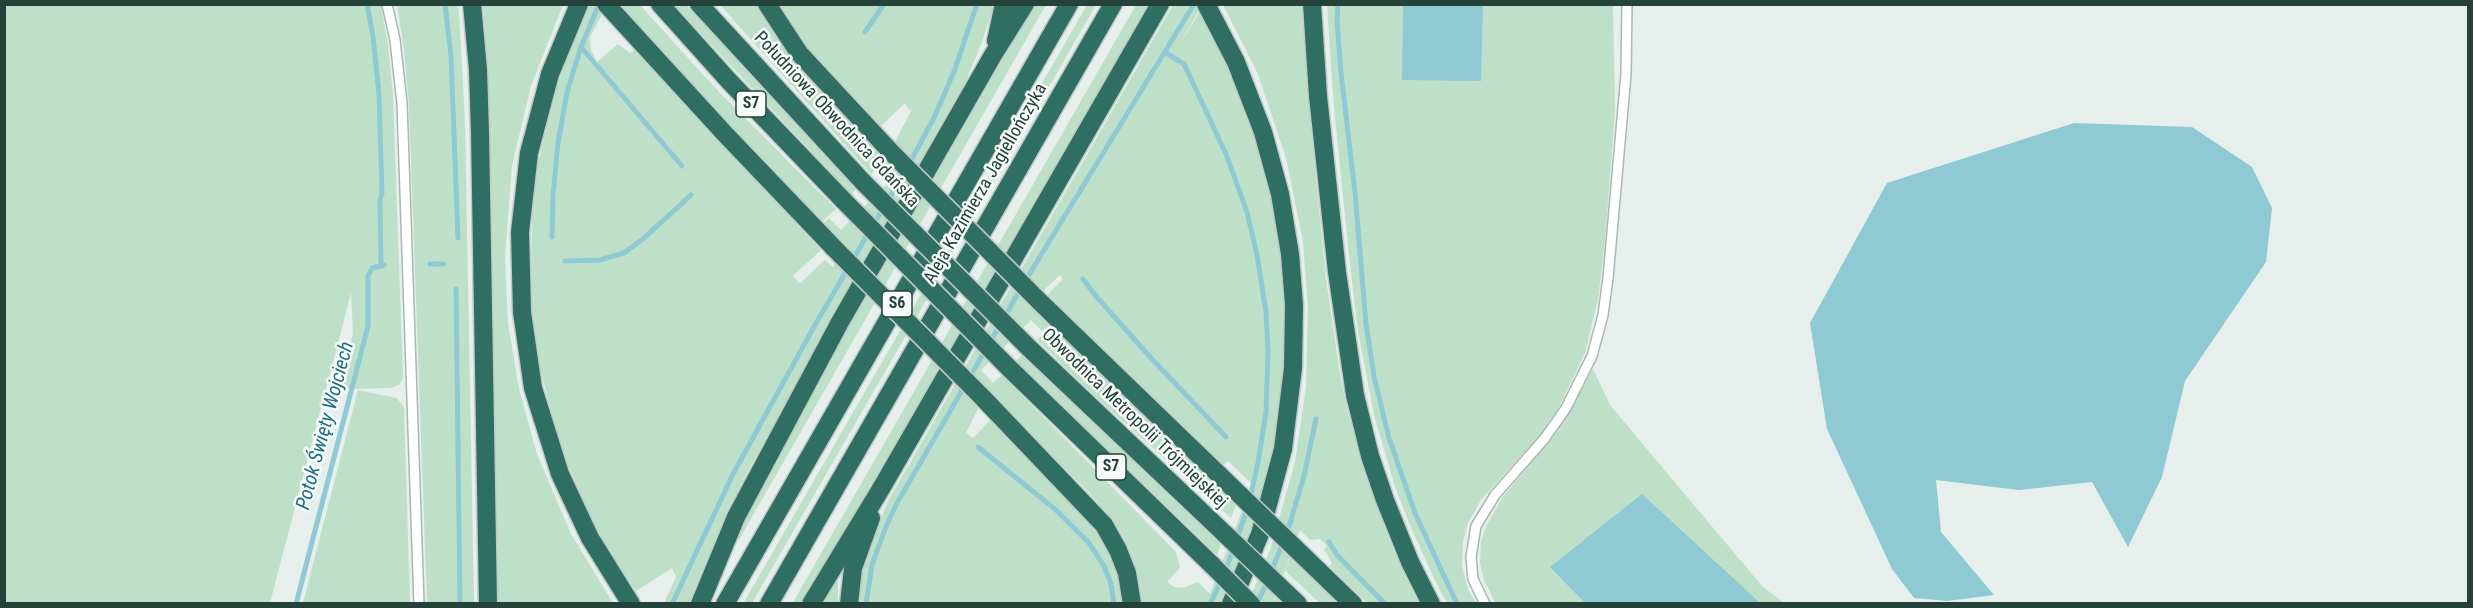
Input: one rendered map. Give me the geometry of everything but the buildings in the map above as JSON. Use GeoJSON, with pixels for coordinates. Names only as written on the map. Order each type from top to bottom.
{"type":"FeatureCollection","features":[{"type":"Feature","properties":{"kind":"highway"},"geometry":{"type":"LineString","coordinates":[[472,4],[476,39],[480,132],[488,603]]}},
{"type":"Feature","properties":{"kind":"highway"},"geometry":{"type":"LineString","coordinates":[[579,4],[550,74],[529,153],[520,232],[522,312],[533,388],[560,474],[590,538],[631,603]]}},
{"type":"Feature","properties":{"kind":"highway","name":"S7"},"geometry":{"type":"LineString","coordinates":[[660,4],[729,81],[929,288],[1251,603]]}},
{"type":"Feature","properties":{"kind":"highway","name":"Południowa Obwodnica Gdańska"},"geometry":{"type":"LineString","coordinates":[[699,4],[863,182],[943,263]]}},
{"type":"Feature","properties":{"kind":"highway"},"geometry":{"type":"LineString","coordinates":[[767,4],[799,53],[890,151],[1039,301],[1353,603]]}},
{"type":"Feature","properties":{"kind":"highway"},"geometry":{"type":"LineString","coordinates":[[993,55],[1004,4]]}},
{"type":"Feature","properties":{"kind":"highway"},"geometry":{"type":"LineString","coordinates":[[700,603],[736,517],[840,322],[993,55],[1025,4]]}},
{"type":"Feature","properties":{"kind":"highway","name":"Aleja Kazimierza Jagiellończyka"},"geometry":{"type":"LineString","coordinates":[[725,603],[1069,4]]}},
{"type":"Feature","properties":{"kind":"highway","name":"Aleja Kazimierza Jagiellończyka"},"geometry":{"type":"LineString","coordinates":[[769,603],[1113,4]]}},
{"type":"Feature","properties":{"kind":"highway"},"geometry":{"type":"LineString","coordinates":[[811,603],[882,487],[1160,4]]}},
{"type":"Feature","properties":{"kind":"highway"},"geometry":{"type":"LineString","coordinates":[[1206,4],[1236,62],[1263,132],[1280,194],[1290,254],[1294,305],[1293,368],[1283,449],[1260,534],[1231,603]]}},
{"type":"Feature","properties":{"kind":"highway"},"geometry":{"type":"LineString","coordinates":[[1312,4],[1318,96],[1335,261],[1343,327],[1355,394],[1370,456],[1385,500],[1410,562],[1431,603]]}},
{"type":"Feature","properties":{"kind":"highway"},"geometry":{"type":"LineString","coordinates":[[606,5],[834,248],[983,398],[1104,525],[1118,550],[1127,573],[1132,603]]}},
{"type":"Feature","properties":{"kind":"highway","name":"Obwodnica Metropolii Trójmiejskiej"},"geometry":{"type":"LineString","coordinates":[[943,263],[1029,348],[1298,603]]}},
{"type":"Feature","properties":{"kind":"highway"},"geometry":{"type":"LineString","coordinates":[[849,603],[853,568],[882,487]]}},
{"type":"Feature","properties":{"kind":"lane"},"geometry":{"type":"LineString","coordinates":[[387,4],[395,40],[402,103],[419,603]]}},
{"type":"Feature","properties":{"kind":"lane"},"geometry":{"type":"LineString","coordinates":[[1485,603],[1473,579],[1471,557],[1476,526],[1495,495],[1545,438],[1566,408],[1592,356],[1603,315],[1626,74],[1626,4]]}},
{"type":"Feature","properties":{"kind":"green space"},"geometry":{"type":"Polygon","coordinates":[[[4,5],[381,5],[393,95],[403,378],[399,385],[391,388],[355,389],[340,386],[353,333],[351,293],[270,603],[5,603],[4,5]]]}},
{"type":"Feature","properties":{"kind":"green space"},"geometry":{"type":"Polygon","coordinates":[[[397,5],[457,5],[459,12],[465,122],[474,603],[427,603],[409,106],[397,5]]]}},
{"type":"Feature","properties":{"kind":"green space"},"geometry":{"type":"Polygon","coordinates":[[[483,5],[563,5],[531,86],[512,166],[505,257],[508,323],[519,389],[537,454],[571,534],[613,603],[498,603],[491,182],[483,5]]]}},
{"type":"Feature","properties":{"kind":"green space"},"geometry":{"type":"Polygon","coordinates":[[[590,5],[607,5],[590,37],[591,50],[597,62],[618,44],[630,53],[634,50],[821,250],[793,276],[800,283],[825,260],[833,267],[845,247],[823,224],[829,218],[841,230],[891,180],[878,167],[871,174],[720,5],[758,5],[884,153],[870,166],[872,168],[884,157],[886,159],[912,109],[909,110],[905,103],[880,127],[807,47],[778,5],[994,5],[965,83],[824,330],[789,399],[751,465],[728,510],[689,603],[664,603],[676,577],[672,568],[636,591],[619,567],[596,528],[568,465],[557,434],[540,368],[531,302],[532,221],[536,171],[557,86],[577,32],[590,5]]]}},
{"type":"Feature","properties":{"kind":"green space"},"geometry":{"type":"Polygon","coordinates":[[[614,5],[640,5],[719,92],[836,209],[818,225],[614,5]]]}},
{"type":"Feature","properties":{"kind":"green space"},"geometry":{"type":"Polygon","coordinates":[[[674,5],[686,5],[857,188],[851,194],[674,5]]]}},
{"type":"Feature","properties":{"kind":"green space"},"geometry":{"type":"Polygon","coordinates":[[[1034,5],[1046,5],[737,543],[733,544],[768,467],[1034,5]]]}},
{"type":"Feature","properties":{"kind":"green space"},"geometry":{"type":"Polygon","coordinates":[[[1087,5],[1096,5],[752,603],[743,604],[1087,5]]]}},
{"type":"Feature","properties":{"kind":"green space"},"geometry":{"type":"Polygon","coordinates":[[[1136,5],[1149,5],[805,603],[792,604],[1136,5]]]}},
{"type":"Feature","properties":{"kind":"green space"},"geometry":{"type":"Polygon","coordinates":[[[1173,5],[1202,5],[1177,49],[1200,11],[1230,70],[1251,123],[1267,175],[1276,219],[1284,284],[1285,359],[1270,465],[1244,550],[1220,603],[1142,603],[1135,565],[1123,536],[1111,518],[1084,487],[986,393],[966,433],[973,438],[991,419],[1087,516],[1108,547],[1119,574],[1124,603],[856,604],[864,562],[888,501],[1173,5]],[[1060,275],[1046,288],[1034,310],[1052,327],[1056,324],[1238,500],[1231,518],[1099,400],[1037,340],[1044,333],[1031,320],[981,370],[993,383],[1002,375],[1176,552],[1180,568],[1167,582],[1174,587],[1182,588],[1198,582],[1210,594],[1252,484],[1228,461],[1223,465],[1047,295],[1063,279],[1060,275]]]}},
{"type":"Feature","properties":{"kind":"green space"},"geometry":{"type":"Polygon","coordinates":[[[1223,5],[1302,5],[1309,107],[1326,279],[1340,375],[1366,477],[1393,549],[1419,603],[1367,603],[1329,566],[1332,563],[1324,549],[1327,546],[1320,539],[1310,540],[1300,530],[1273,602],[1276,597],[1283,603],[1248,603],[1271,547],[1295,462],[1306,387],[1308,307],[1303,242],[1286,158],[1257,72],[1223,5]]]}},
{"type":"Feature","properties":{"kind":"green space"},"geometry":{"type":"Polygon","coordinates":[[[1327,5],[1613,5],[1615,110],[1605,242],[1598,299],[1585,353],[1559,407],[1540,435],[1481,500],[1467,525],[1463,542],[1462,566],[1468,589],[1476,603],[1447,603],[1438,587],[1395,487],[1374,415],[1358,331],[1351,274],[1334,108],[1327,5]]]}},
{"type":"Feature","properties":{"kind":"green space"},"geometry":{"type":"Polygon","coordinates":[[[1022,355],[1221,544],[1217,555],[1016,361],[1022,355]]]}},
{"type":"Feature","properties":{"kind":"green space"},"geometry":{"type":"Polygon","coordinates":[[[1593,369],[1610,405],[1762,586],[1784,603],[1496,604],[1484,580],[1480,563],[1481,541],[1486,526],[1502,498],[1558,431],[1593,369]]]}},
{"type":"Feature","properties":{"kind":"green space"},"geometry":{"type":"Polygon","coordinates":[[[358,390],[397,398],[404,408],[410,603],[303,603],[358,390]]]}},
{"type":"Feature","properties":{"kind":"green space"},"geometry":{"type":"Polygon","coordinates":[[[1292,553],[1345,603],[1320,603],[1285,571],[1292,553]]]}},
{"type":"Feature","properties":{"kind":"green space"},"geometry":{"type":"Polygon","coordinates":[[[838,581],[838,603],[823,603],[835,582],[838,581]]]}},
{"type":"Feature","properties":{"kind":"water"},"geometry":{"type":"Polygon","coordinates":[[[1403,5],[1483,5],[1481,81],[1402,80],[1403,5]]]}},
{"type":"Feature","properties":{"kind":"water"},"geometry":{"type":"Polygon","coordinates":[[[2074,123],[2192,127],[2252,167],[2272,208],[2266,262],[2185,381],[2162,477],[2128,547],[2092,482],[2019,490],[1936,480],[1941,532],[1994,595],[1947,601],[1914,598],[1892,569],[1827,429],[1810,323],[1887,183],[2074,123]]]}},
{"type":"Feature","properties":{"kind":"water"},"geometry":{"type":"Polygon","coordinates":[[[1642,494],[1760,603],[1585,603],[1550,567],[1642,494]]]}},
{"type":"Feature","properties":{"kind":"waterway"},"geometry":{"type":"LineString","coordinates":[[367,4],[379,94],[382,193],[380,200],[381,265]]}},
{"type":"Feature","properties":{"kind":"waterway"},"geometry":{"type":"LineString","coordinates":[[445,4],[451,56],[458,238]]}},
{"type":"Feature","properties":{"kind":"waterway"},"geometry":{"type":"LineString","coordinates":[[552,237],[558,143],[567,92],[581,47],[599,4]]}},
{"type":"Feature","properties":{"kind":"waterway","name":"Potok Święty Wojciech"},"geometry":{"type":"LineString","coordinates":[[865,32],[884,4]]}},
{"type":"Feature","properties":{"kind":"waterway"},"geometry":{"type":"LineString","coordinates":[[909,164],[934,118],[955,69],[977,4]]}},
{"type":"Feature","properties":{"kind":"waterway"},"geometry":{"type":"LineString","coordinates":[[866,604],[872,565],[897,503],[1027,278],[1194,4]]}},
{"type":"Feature","properties":{"kind":"waterway"},"geometry":{"type":"LineString","coordinates":[[1338,4],[1341,73],[1355,193],[1366,324],[1374,376],[1389,438],[1415,513],[1457,604]]}},
{"type":"Feature","properties":{"kind":"waterway"},"geometry":{"type":"LineString","coordinates":[[581,47],[682,166]]}},
{"type":"Feature","properties":{"kind":"waterway"},"geometry":{"type":"LineString","coordinates":[[1166,53],[1184,64],[1226,154],[1247,212],[1257,255],[1266,312],[1268,351],[1266,412],[1250,498]]}},
{"type":"Feature","properties":{"kind":"waterway"},"geometry":{"type":"LineString","coordinates":[[888,200],[905,172]]}},
{"type":"Feature","properties":{"kind":"waterway","name":"Potok Święty Wojciech"},"geometry":{"type":"LineString","coordinates":[[565,261],[600,260],[624,253],[643,239],[691,195]]}},
{"type":"Feature","properties":{"kind":"waterway"},"geometry":{"type":"LineString","coordinates":[[672,604],[733,474],[883,208]]}},
{"type":"Feature","properties":{"kind":"waterway","name":"Potok Święty Wojciech"},"geometry":{"type":"LineString","coordinates":[[430,264],[444,264]]}},
{"type":"Feature","properties":{"kind":"waterway","name":"Potok Święty Wojciech"},"geometry":{"type":"LineString","coordinates":[[296,604],[368,326],[368,276],[372,268],[384,265]]}},
{"type":"Feature","properties":{"kind":"waterway"},"geometry":{"type":"LineString","coordinates":[[1083,279],[1151,358],[1226,437]]}},
{"type":"Feature","properties":{"kind":"waterway"},"geometry":{"type":"LineString","coordinates":[[456,289],[460,604]]}},
{"type":"Feature","properties":{"kind":"waterway"},"geometry":{"type":"LineString","coordinates":[[1271,572],[1288,530],[1304,476],[1316,419]]}},
{"type":"Feature","properties":{"kind":"waterway"},"geometry":{"type":"LineString","coordinates":[[978,447],[1056,510],[1089,543],[1104,566],[1111,584],[1114,604]]}},
{"type":"Feature","properties":{"kind":"waterway"},"geometry":{"type":"LineString","coordinates":[[1225,572],[1248,507]]}},
{"type":"Feature","properties":{"kind":"waterway"},"geometry":{"type":"LineString","coordinates":[[1329,542],[1337,555],[1385,604]]}},
{"type":"Feature","properties":{"kind":"waterway"},"geometry":{"type":"LineString","coordinates":[[1257,604],[1268,580]]}},
{"type":"Feature","properties":{"kind":"waterway"},"geometry":{"type":"LineString","coordinates":[[1210,604],[1221,581]]}}]}
